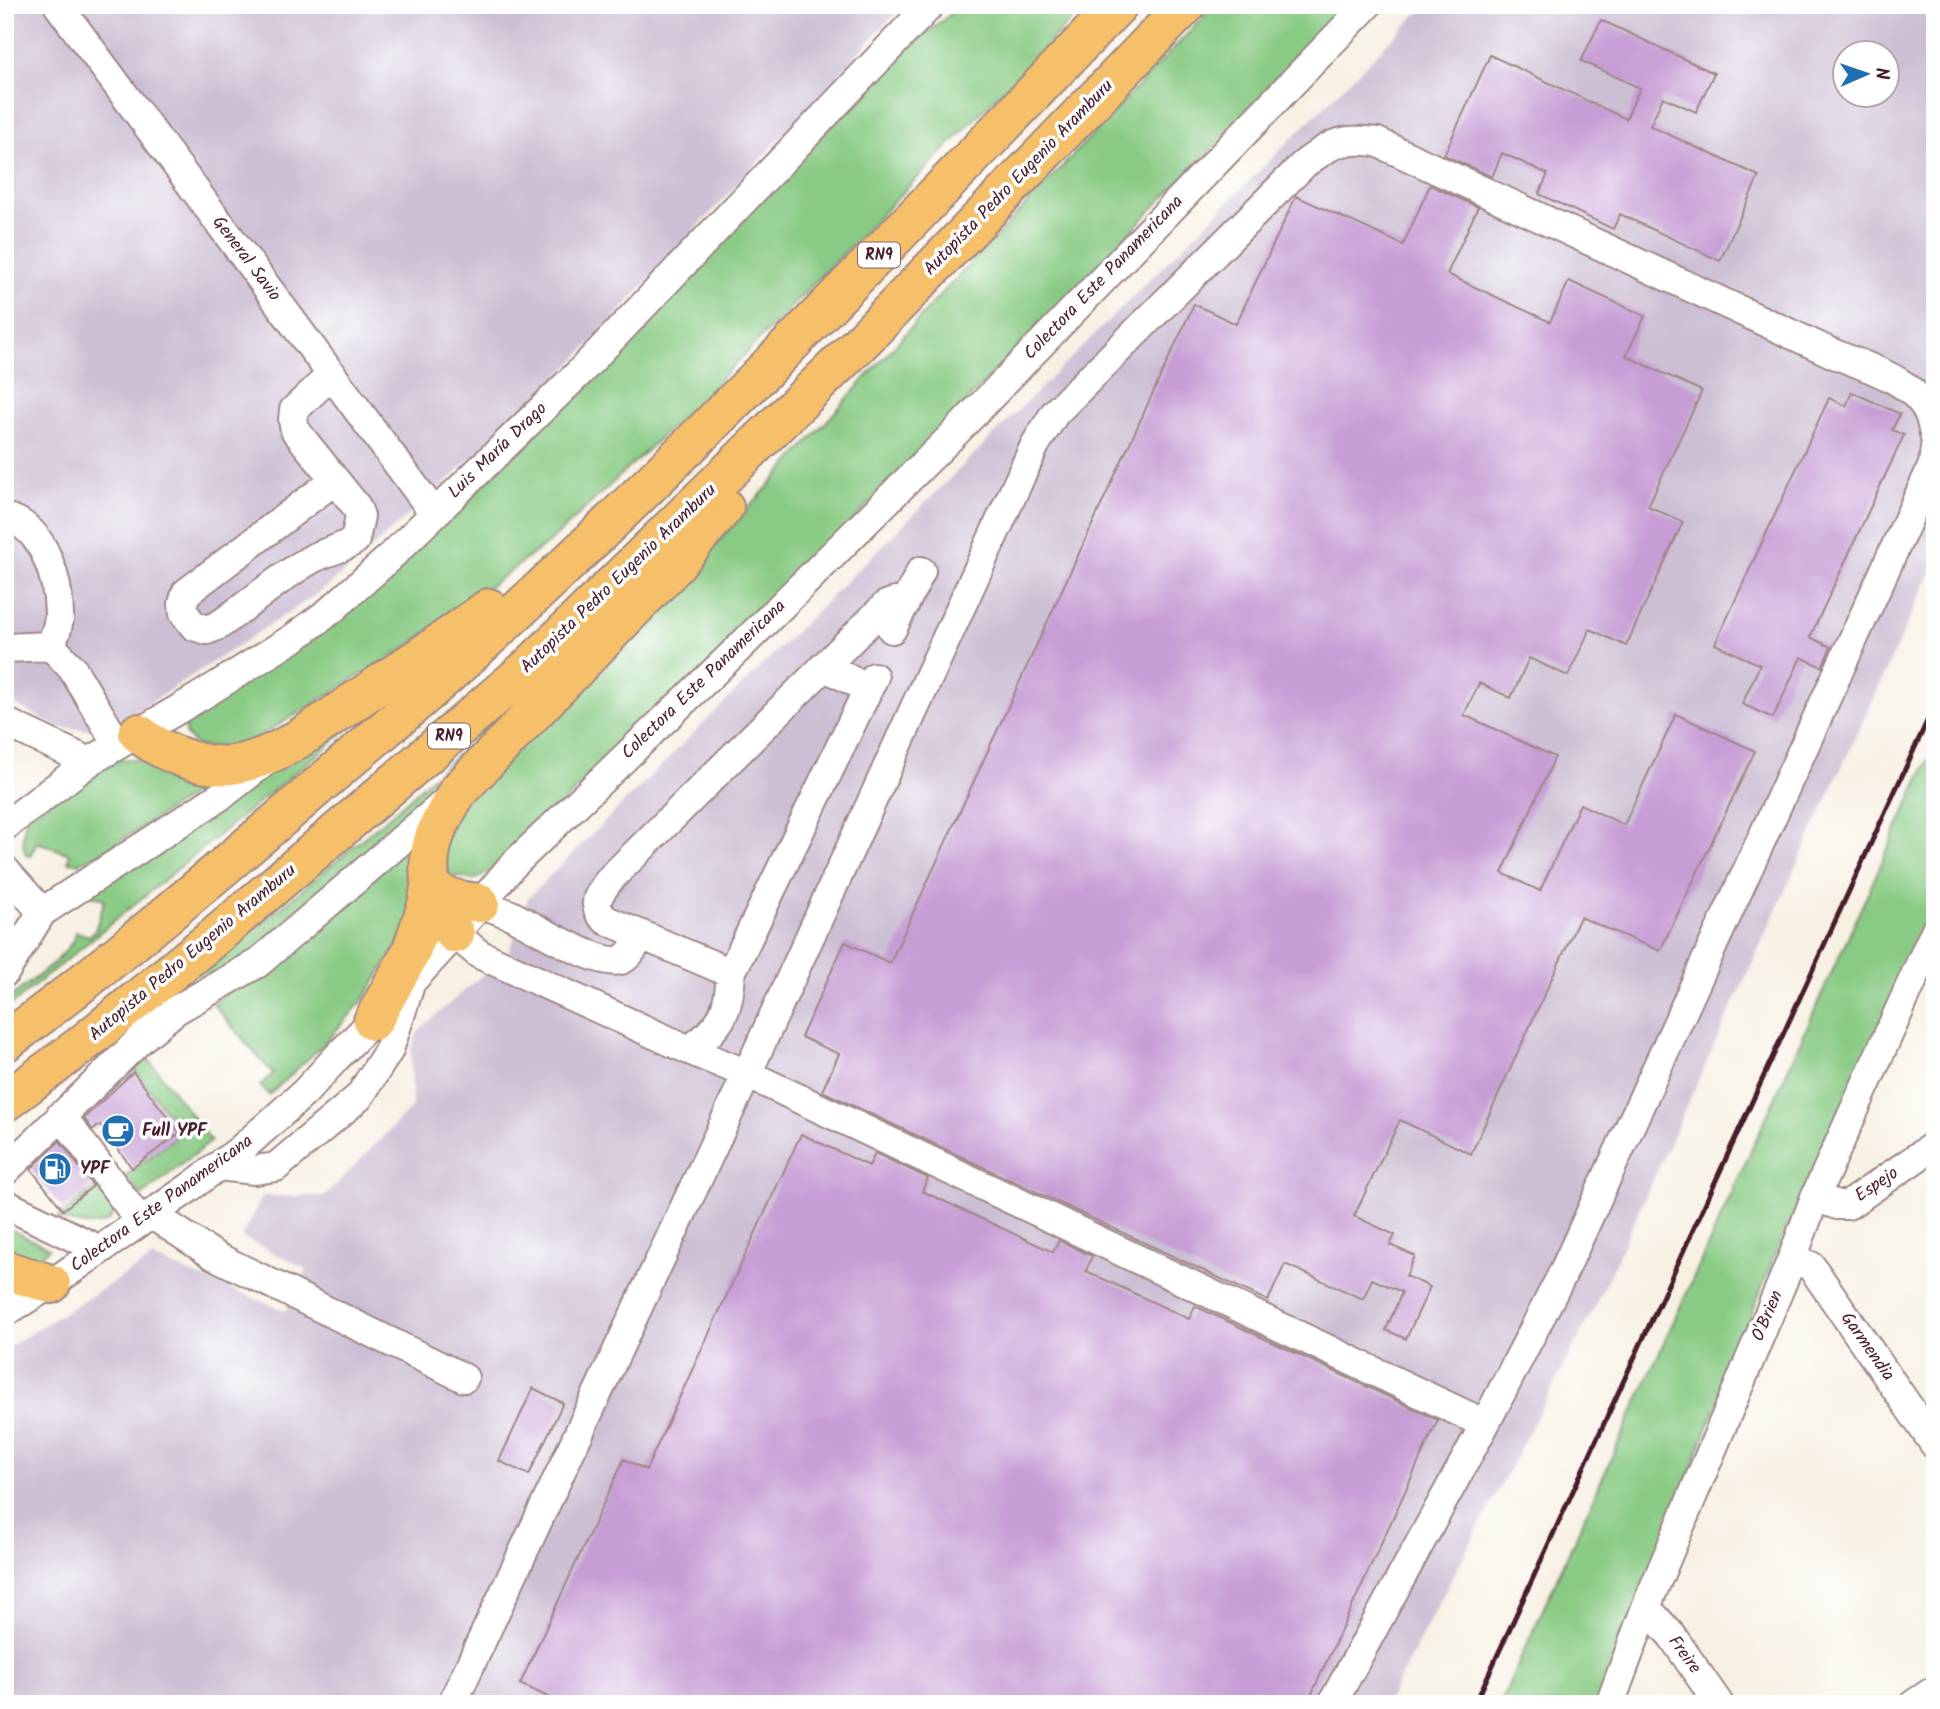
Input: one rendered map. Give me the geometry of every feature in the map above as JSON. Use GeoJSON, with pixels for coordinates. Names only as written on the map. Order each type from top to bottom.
{"type":"FeatureCollection","features":[{"type":"Feature","properties":{"kind":"highway","name":"RN9"},"geometry":{"type":"LineString","coordinates":[[5,1042],[50,1009],[220,871],[473,652],[634,500],[838,298],[1118,5]]}},
{"type":"Feature","properties":{"kind":"highway","name":"Autopista Pedro Eugenio Aramburu"},"geometry":{"type":"LineString","coordinates":[[5,1102],[80,1046],[218,934],[527,669],[865,338],[1186,5]]}},
{"type":"Feature","properties":{"kind":"highway"},"geometry":{"type":"LineString","coordinates":[[455,934],[438,916],[433,904],[429,852],[437,827],[458,791],[671,570],[865,338]]}},
{"type":"Feature","properties":{"kind":"highway"},"geometry":{"type":"LineString","coordinates":[[128,739],[150,743],[178,756],[214,766],[234,764],[280,751],[431,651],[634,500]]}},
{"type":"Feature","properties":{"kind":"highway"},"geometry":{"type":"LineString","coordinates":[[430,887],[441,895],[480,904]]}},
{"type":"Feature","properties":{"kind":"highway"},"geometry":{"type":"LineString","coordinates":[[373,1021],[411,952],[427,905],[430,887]]}},
{"type":"Feature","properties":{"kind":"highway"},"geometry":{"type":"LineString","coordinates":[[5,1270],[51,1284]]}},
{"type":"Feature","properties":{"kind":"street","name":"General Savio"},"geometry":{"type":"LineString","coordinates":[[58,5],[434,513]]}},
{"type":"Feature","properties":{"kind":"street","name":"Luis María Drago"},"geometry":{"type":"LineString","coordinates":[[5,825],[89,762],[281,646],[330,611],[387,560],[578,373],[930,5]]}},
{"type":"Feature","properties":{"kind":"street","name":"Colectora Este Panamericana"},"geometry":{"type":"LineString","coordinates":[[5,1312],[51,1284],[218,1166],[305,1092],[455,934],[512,866],[740,647],[947,441],[1367,5]]}},
{"type":"Feature","properties":{"kind":"street"},"geometry":{"type":"LineString","coordinates":[[452,1704],[747,1074],[1035,445],[1055,414],[1304,164],[1338,142],[1377,142],[1900,382],[1915,393],[1929,415],[1935,438]]}},
{"type":"Feature","properties":{"kind":"street"},"geometry":{"type":"LineString","coordinates":[[332,374],[294,410],[293,420],[295,430],[356,506],[360,516],[355,540],[346,547],[307,561],[219,625],[207,630],[194,626],[184,612],[186,593],[335,481]]}},
{"type":"Feature","properties":{"kind":"street"},"geometry":{"type":"LineString","coordinates":[[1332,1704],[1485,1424],[1562,1275],[1933,465],[1935,447]]}},
{"type":"Feature","properties":{"kind":"street"},"geometry":{"type":"LineString","coordinates":[[5,522],[11,519],[23,524],[40,543],[51,564],[60,615],[51,646]]}},
{"type":"Feature","properties":{"kind":"street"},"geometry":{"type":"LineString","coordinates":[[731,973],[606,920],[598,913],[596,902],[610,879],[886,605],[894,602],[899,617],[921,571]]}},
{"type":"Feature","properties":{"kind":"street"},"geometry":{"type":"LineString","coordinates":[[5,648],[51,646],[72,668],[128,739]]}},
{"type":"Feature","properties":{"kind":"street"},"geometry":{"type":"LineString","coordinates":[[689,1050],[710,1034],[721,1020],[727,1004],[731,973],[871,683],[824,666]]}},
{"type":"Feature","properties":{"kind":"street"},"geometry":{"type":"LineString","coordinates":[[5,722],[89,762]]}},
{"type":"Feature","properties":{"kind":"street"},"geometry":{"type":"LineString","coordinates":[[5,972],[42,912],[225,793],[280,751]]}},
{"type":"Feature","properties":{"kind":"street"},"geometry":{"type":"LineString","coordinates":[[5,1171],[151,1030],[176,1010],[258,963],[458,791]]}},
{"type":"Feature","properties":{"kind":"street"},"geometry":{"type":"LineString","coordinates":[[5,870],[42,912]]}},
{"type":"Feature","properties":{"kind":"street"},"geometry":{"type":"LineString","coordinates":[[480,904],[509,914],[584,953],[608,961],[619,961],[626,957],[634,948],[640,934]]}},
{"type":"Feature","properties":{"kind":"street","name":"O'Brien"},"geometry":{"type":"LineString","coordinates":[[1610,1704],[1646,1607],[1792,1259],[1815,1197],[1935,931]]}},
{"type":"Feature","properties":{"kind":"street"},"geometry":{"type":"LineString","coordinates":[[455,934],[479,954],[747,1074],[1485,1424]]}},
{"type":"Feature","properties":{"kind":"street"},"geometry":{"type":"LineString","coordinates":[[218,1166],[255,1170],[276,1167],[359,1097],[389,1051],[410,982]]}},
{"type":"Feature","properties":{"kind":"street"},"geometry":{"type":"LineString","coordinates":[[61,1115],[146,1218],[215,1256],[464,1378]]}},
{"type":"Feature","properties":{"kind":"street","name":"Espejo"},"geometry":{"type":"LineString","coordinates":[[1815,1197],[1837,1205],[1848,1205],[1935,1145]]}},
{"type":"Feature","properties":{"kind":"street"},"geometry":{"type":"LineString","coordinates":[[5,1204],[100,1250]]}},
{"type":"Feature","properties":{"kind":"street","name":"Garmendia"},"geometry":{"type":"LineString","coordinates":[[1792,1259],[1811,1266],[1935,1445]]}},
{"type":"Feature","properties":{"kind":"street","name":"Freire"},"geometry":{"type":"LineString","coordinates":[[1646,1607],[1672,1636],[1719,1704]]}},
{"type":"Feature","properties":{"kind":"street"},"geometry":{"type":"LineString","coordinates":[[1914,1704],[1935,1690]]}},
{"type":"Feature","properties":{"kind":"shaded area"},"geometry":{"type":"Polygon","coordinates":[[[5,5],[903,5],[571,364],[443,485],[326,588],[130,716],[91,730],[57,727],[5,699],[5,5]]]}},
{"type":"Feature","properties":{"kind":"shaded area"},"geometry":{"type":"Polygon","coordinates":[[[1426,5],[1935,5],[1935,563],[1596,1304],[1386,1704],[5,1704],[5,1349],[153,1258],[286,1311],[307,1269],[241,1237],[263,1196],[325,1196],[412,1107],[411,1050],[419,1030],[509,952],[528,898],[1426,5]]]}},
{"type":"Feature","properties":{"kind":"green space"},"geometry":{"type":"Polygon","coordinates":[[[962,5],[1086,5],[702,398],[552,540],[407,647],[247,744],[231,750],[197,746],[186,735],[184,722],[194,709],[321,633],[910,46],[962,5]]]}},
{"type":"Feature","properties":{"kind":"green space"},"geometry":{"type":"Polygon","coordinates":[[[1215,5],[1351,5],[1021,344],[776,601],[490,872],[473,880],[449,875],[442,841],[453,815],[653,612],[934,302],[1215,5]]]}},
{"type":"Feature","properties":{"kind":"green space"},"geometry":{"type":"Polygon","coordinates":[[[538,680],[461,777],[251,958],[179,994],[394,812],[538,680]]]}},
{"type":"Feature","properties":{"kind":"green space"},"geometry":{"type":"Polygon","coordinates":[[[395,684],[345,732],[5,1010],[5,1001],[57,960],[73,941],[76,932],[89,936],[95,931],[105,899],[89,895],[395,684]]]}},
{"type":"Feature","properties":{"kind":"green space"},"geometry":{"type":"Polygon","coordinates":[[[1935,745],[1935,907],[1775,1254],[1601,1704],[1500,1704],[1935,745]]]}},
{"type":"Feature","properties":{"kind":"green space"},"geometry":{"type":"Polygon","coordinates":[[[119,759],[154,760],[225,774],[101,853],[79,863],[68,862],[70,854],[37,842],[30,856],[26,855],[23,836],[27,816],[119,759]]]}},
{"type":"Feature","properties":{"kind":"green space"},"geometry":{"type":"Polygon","coordinates":[[[417,834],[415,917],[364,999],[325,1043],[269,1095],[260,1085],[273,1074],[213,1004],[417,834]]]}},
{"type":"Feature","properties":{"kind":"green space"},"geometry":{"type":"Polygon","coordinates":[[[143,1052],[211,1141],[141,1196],[126,1176],[182,1132],[129,1063],[143,1052]]]}},
{"type":"Feature","properties":{"kind":"green space"},"geometry":{"type":"Polygon","coordinates":[[[96,1187],[114,1210],[112,1217],[106,1222],[90,1225],[57,1218],[96,1187]]]}},
{"type":"Feature","properties":{"kind":"green space"},"geometry":{"type":"Polygon","coordinates":[[[5,1227],[49,1248],[38,1260],[5,1248],[5,1227]]]}},
{"type":"Feature","properties":{"kind":"building"},"geometry":{"type":"Polygon","coordinates":[[[1601,20],[1714,73],[1696,112],[1663,97],[1650,126],[1759,176],[1720,261],[1620,214],[1613,229],[1539,194],[1548,174],[1502,153],[1492,177],[1444,155],[1490,55],[1626,119],[1640,88],[1581,61],[1601,20]]]}},
{"type":"Feature","properties":{"kind":"building"},"geometry":{"type":"Polygon","coordinates":[[[1430,185],[1478,207],[1447,274],[1550,322],[1569,281],[1645,316],[1626,356],[1702,391],[1648,506],[1683,522],[1626,646],[1590,629],[1568,676],[1529,658],[1511,698],[1479,683],[1464,715],[1555,757],[1502,873],[1540,891],[1580,804],[1624,825],[1676,714],[1755,751],[1660,951],[1580,917],[1471,1154],[1400,1120],[1354,1216],[1395,1235],[1390,1245],[1415,1256],[1406,1276],[1430,1287],[1406,1339],[1386,1330],[1402,1292],[1372,1279],[1363,1299],[1285,1264],[1268,1301],[822,1091],[839,1054],[801,1037],[845,942],[890,963],[1194,304],[1236,324],[1296,196],[1403,245],[1430,185]]]}},
{"type":"Feature","properties":{"kind":"building"},"geometry":{"type":"Polygon","coordinates":[[[1852,392],[1900,414],[1892,430],[1904,435],[1810,637],[1831,647],[1822,667],[1801,657],[1773,718],[1742,704],[1760,665],[1715,644],[1829,398],[1846,406],[1852,392]]]}},
{"type":"Feature","properties":{"kind":"building"},"geometry":{"type":"Polygon","coordinates":[[[133,1072],[180,1133],[132,1168],[100,1125],[93,1130],[84,1118],[133,1072]]]}},
{"type":"Feature","properties":{"kind":"building"},"geometry":{"type":"Polygon","coordinates":[[[801,1134],[869,1166],[875,1153],[928,1178],[922,1191],[1053,1252],[1059,1240],[1092,1256],[1086,1271],[1189,1319],[1195,1306],[1438,1420],[1307,1704],[563,1704],[520,1684],[624,1459],[646,1470],[801,1134]]]}},
{"type":"Feature","properties":{"kind":"building"},"geometry":{"type":"Polygon","coordinates":[[[60,1141],[93,1186],[63,1210],[31,1169],[60,1141]]]}},
{"type":"Feature","properties":{"kind":"building"},"geometry":{"type":"Polygon","coordinates":[[[533,1388],[563,1403],[529,1475],[499,1461],[533,1388]]]}},
{"type":"Feature","properties":{"kind":"railway"},"geometry":{"type":"LineString","coordinates":[[1475,1704],[1935,704]]}},
{"type":"Feature","properties":{"kind":"place","name":"Full YPF"},"geometry":{"type":"Point","coordinates":[118,1131]}},
{"type":"Feature","properties":{"kind":"place","name":"YPF"},"geometry":{"type":"Point","coordinates":[55,1169]}}]}
